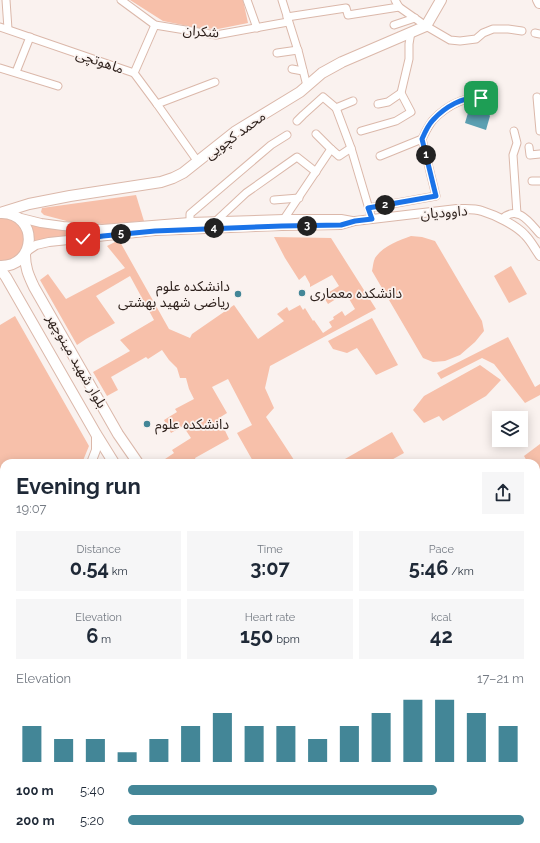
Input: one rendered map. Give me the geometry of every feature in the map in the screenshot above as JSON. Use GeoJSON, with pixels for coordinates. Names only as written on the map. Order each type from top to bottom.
{"type":"FeatureCollection","features":[{"type":"Feature","properties":{"kind":"main road"},"geometry":{"type":"LineString","coordinates":[[426,26],[441,0]]}},
{"type":"Feature","properties":{"kind":"main road","name":"محمد کچویی"},"geometry":{"type":"LineString","coordinates":[[0,213],[29,204],[70,196],[161,182],[183,173],[236,131],[300,92],[322,73],[367,49],[426,26]]}},
{"type":"Feature","properties":{"kind":"main road"},"geometry":{"type":"LineString","coordinates":[[0,213],[16,216]]}},
{"type":"Feature","properties":{"kind":"main road","name":"بلوار شهید مینوچهر"},"geometry":{"type":"LineString","coordinates":[[16,216],[22,221],[29,235],[25,263],[27,272],[34,287],[118,434],[135,459]]}},
{"type":"Feature","properties":{"kind":"main road"},"geometry":{"type":"LineString","coordinates":[[0,267],[13,264],[26,253]]}},
{"type":"Feature","properties":{"kind":"main road","name":"بلوار شهید مینوچهر"},"geometry":{"type":"LineString","coordinates":[[0,267],[112,459]]}},
{"type":"Feature","properties":{"kind":"street"},"geometry":{"type":"LineString","coordinates":[[6,0],[8,29]]}},
{"type":"Feature","properties":{"kind":"street","name":"شکران"},"geometry":{"type":"LineString","coordinates":[[121,0],[155,25],[216,35],[257,28],[346,8],[348,15],[397,3]]}},
{"type":"Feature","properties":{"kind":"street"},"geometry":{"type":"LineString","coordinates":[[247,0],[257,28]]}},
{"type":"Feature","properties":{"kind":"street"},"geometry":{"type":"LineString","coordinates":[[282,0],[298,50],[307,86]]}},
{"type":"Feature","properties":{"kind":"street"},"geometry":{"type":"LineString","coordinates":[[537,0],[538,4],[540,4]]}},
{"type":"Feature","properties":{"kind":"street"},"geometry":{"type":"LineString","coordinates":[[397,3],[426,26],[450,40],[476,40],[484,33],[493,29],[522,31]]}},
{"type":"Feature","properties":{"kind":"street"},"geometry":{"type":"LineString","coordinates":[[394,24],[415,18]]}},
{"type":"Feature","properties":{"kind":"street"},"geometry":{"type":"LineString","coordinates":[[134,73],[155,25]]}},
{"type":"Feature","properties":{"kind":"street","name":"ماهوتچی"},"geometry":{"type":"LineString","coordinates":[[0,27],[134,73],[158,104],[198,162]]}},
{"type":"Feature","properties":{"kind":"street"},"geometry":{"type":"LineString","coordinates":[[378,104],[388,102],[401,92],[409,59],[411,32]]}},
{"type":"Feature","properties":{"kind":"street"},"geometry":{"type":"LineString","coordinates":[[16,72],[30,37]]}},
{"type":"Feature","properties":{"kind":"street"},"geometry":{"type":"LineString","coordinates":[[277,53],[298,50]]}},
{"type":"Feature","properties":{"kind":"street"},"geometry":{"type":"LineString","coordinates":[[0,68],[58,86]]}},
{"type":"Feature","properties":{"kind":"street"},"geometry":{"type":"LineString","coordinates":[[292,69],[303,71]]}},
{"type":"Feature","properties":{"kind":"street"},"geometry":{"type":"LineString","coordinates":[[158,104],[215,82]]}},
{"type":"Feature","properties":{"kind":"street"},"geometry":{"type":"LineString","coordinates":[[361,131],[396,121],[411,112],[401,92]]}},
{"type":"Feature","properties":{"kind":"street"},"geometry":{"type":"LineString","coordinates":[[297,121],[323,97],[336,108],[351,148],[372,219]]}},
{"type":"Feature","properties":{"kind":"street"},"geometry":{"type":"LineString","coordinates":[[537,97],[540,131]]}},
{"type":"Feature","properties":{"kind":"street"},"geometry":{"type":"LineString","coordinates":[[380,156],[422,139],[433,120],[453,104],[464,100],[477,98],[485,99],[491,102]]}},
{"type":"Feature","properties":{"kind":"street"},"geometry":{"type":"LineString","coordinates":[[336,108],[353,101]]}},
{"type":"Feature","properties":{"kind":"street"},"geometry":{"type":"LineString","coordinates":[[514,131],[517,143],[513,155],[517,214]]}},
{"type":"Feature","properties":{"kind":"street"},"geometry":{"type":"LineString","coordinates":[[316,134],[338,156],[351,148]]}},
{"type":"Feature","properties":{"kind":"street"},"geometry":{"type":"LineString","coordinates":[[190,222],[190,214],[271,145],[287,135]]}},
{"type":"Feature","properties":{"kind":"street"},"geometry":{"type":"LineString","coordinates":[[368,208],[436,196],[422,139]]}},
{"type":"Feature","properties":{"kind":"street"},"geometry":{"type":"LineString","coordinates":[[529,147],[530,155],[540,154]]}},
{"type":"Feature","properties":{"kind":"street"},"geometry":{"type":"LineString","coordinates":[[284,219],[331,150]]}},
{"type":"Feature","properties":{"kind":"street"},"geometry":{"type":"LineString","coordinates":[[216,221],[246,193],[297,157],[316,172]]}},
{"type":"Feature","properties":{"kind":"street"},"geometry":{"type":"LineString","coordinates":[[274,200],[299,198]]}},
{"type":"Feature","properties":{"kind":"street","name":"داوودیان"},"geometry":{"type":"LineString","coordinates":[[16,216],[42,223],[103,233],[341,225],[355,221],[464,209],[482,211],[502,219],[516,227],[526,236],[540,256]]}},
{"type":"Feature","properties":{"kind":"street"},"geometry":{"type":"LineString","coordinates":[[502,219],[513,213],[523,216],[540,234]]}},
{"type":"Feature","properties":{"kind":"street","name":"داوودیان"},"geometry":{"type":"LineString","coordinates":[[26,253],[36,245],[50,242],[103,233],[190,222],[284,219],[341,219],[355,221]]}},
{"type":"Feature","properties":{"kind":"street"},"geometry":{"type":"LineString","coordinates":[[93,459],[96,450],[96,434]]}},
{"type":"Feature","properties":{"kind":"shaded area"},"geometry":{"type":"Polygon","coordinates":[[[130,0],[243,0],[248,23],[218,29],[198,28],[163,21],[130,0]]]}},
{"type":"Feature","properties":{"kind":"shaded area"},"geometry":{"type":"Polygon","coordinates":[[[136,195],[144,221],[107,224],[74,223],[44,215],[41,212],[42,208],[136,195]]]}},
{"type":"Feature","properties":{"kind":"shaded area"},"geometry":{"type":"Polygon","coordinates":[[[0,218],[13,220],[18,224],[22,230],[24,244],[16,258],[0,262],[0,218]]]}},
{"type":"Feature","properties":{"kind":"shaded area"},"geometry":{"type":"Polygon","coordinates":[[[26,222],[85,230],[94,233],[32,243],[32,231],[26,222]]]}},
{"type":"Feature","properties":{"kind":"shaded area"},"geometry":{"type":"Polygon","coordinates":[[[411,236],[422,237],[435,241],[482,321],[484,331],[475,342],[460,355],[445,361],[433,362],[423,358],[372,271],[375,258],[382,250],[391,244],[411,236]]]}},
{"type":"Feature","properties":{"kind":"shaded area"},"geometry":{"type":"Polygon","coordinates":[[[274,237],[331,238],[376,309],[270,366],[265,388],[274,408],[266,417],[293,459],[252,459],[237,433],[252,425],[228,379],[212,387],[227,413],[219,418],[229,439],[195,459],[165,459],[174,453],[172,450],[191,438],[183,426],[171,433],[164,420],[177,412],[175,409],[194,399],[186,378],[180,378],[177,368],[162,350],[148,359],[146,357],[111,377],[118,390],[107,396],[93,372],[130,351],[120,340],[154,320],[130,276],[96,296],[115,323],[77,345],[40,280],[48,274],[66,299],[125,268],[107,246],[119,240],[169,329],[190,338],[192,334],[234,305],[258,339],[284,321],[277,314],[287,307],[289,311],[300,305],[303,310],[305,308],[323,333],[332,327],[329,322],[334,319],[333,317],[342,311],[345,316],[355,309],[348,297],[347,292],[328,304],[323,296],[339,286],[332,275],[310,287],[305,275],[299,280],[274,237]]]}},
{"type":"Feature","properties":{"kind":"shaded area"},"geometry":{"type":"Polygon","coordinates":[[[511,266],[527,294],[509,303],[494,276],[511,266]]]}},
{"type":"Feature","properties":{"kind":"shaded area"},"geometry":{"type":"Polygon","coordinates":[[[15,316],[89,446],[84,459],[0,459],[0,325],[15,316]]]}},
{"type":"Feature","properties":{"kind":"shaded area"},"geometry":{"type":"Polygon","coordinates":[[[372,318],[398,365],[376,375],[357,348],[347,353],[333,349],[328,341],[372,318]]]}},
{"type":"Feature","properties":{"kind":"shaded area"},"geometry":{"type":"Polygon","coordinates":[[[508,337],[535,387],[540,384],[540,395],[525,403],[494,364],[482,358],[441,379],[437,373],[508,337]]]}},
{"type":"Feature","properties":{"kind":"shaded area"},"geometry":{"type":"Polygon","coordinates":[[[480,365],[501,380],[486,396],[443,421],[439,416],[424,423],[413,410],[424,396],[480,365]]]}},
{"type":"Feature","properties":{"kind":"shaded area"},"geometry":{"type":"Polygon","coordinates":[[[392,432],[404,453],[393,459],[345,459],[392,432]]]}},
{"type":"Feature","properties":{"kind":"shaded area"},"geometry":{"type":"Polygon","coordinates":[[[540,444],[540,459],[526,459],[524,456],[540,444]]]}},
{"type":"Feature","properties":{"kind":"water"},"geometry":{"type":"Polygon","coordinates":[[[470,106],[481,106],[490,116],[486,130],[465,123],[470,106]]]}},
{"type":"Feature","properties":{"kind":"place","name":"دانشکده معماری"},"geometry":{"type":"Point","coordinates":[302,293]}},
{"type":"Feature","properties":{"kind":"place","name":"دانشکده علوم ریاضی شهید بهشتی"},"geometry":{"type":"Point","coordinates":[238,294]}},
{"type":"Feature","properties":{"kind":"place","name":"دانشکده علوم"},"geometry":{"type":"Point","coordinates":[147,424]}},
{"type":"Feature","properties":{"kind":"route"},"geometry":{"type":"LineString","coordinates":[[83,239],[155,231],[341,225],[355,221],[372,219],[368,208],[436,196],[422,139],[433,120],[453,104],[464,100],[481,98]]}}]}
